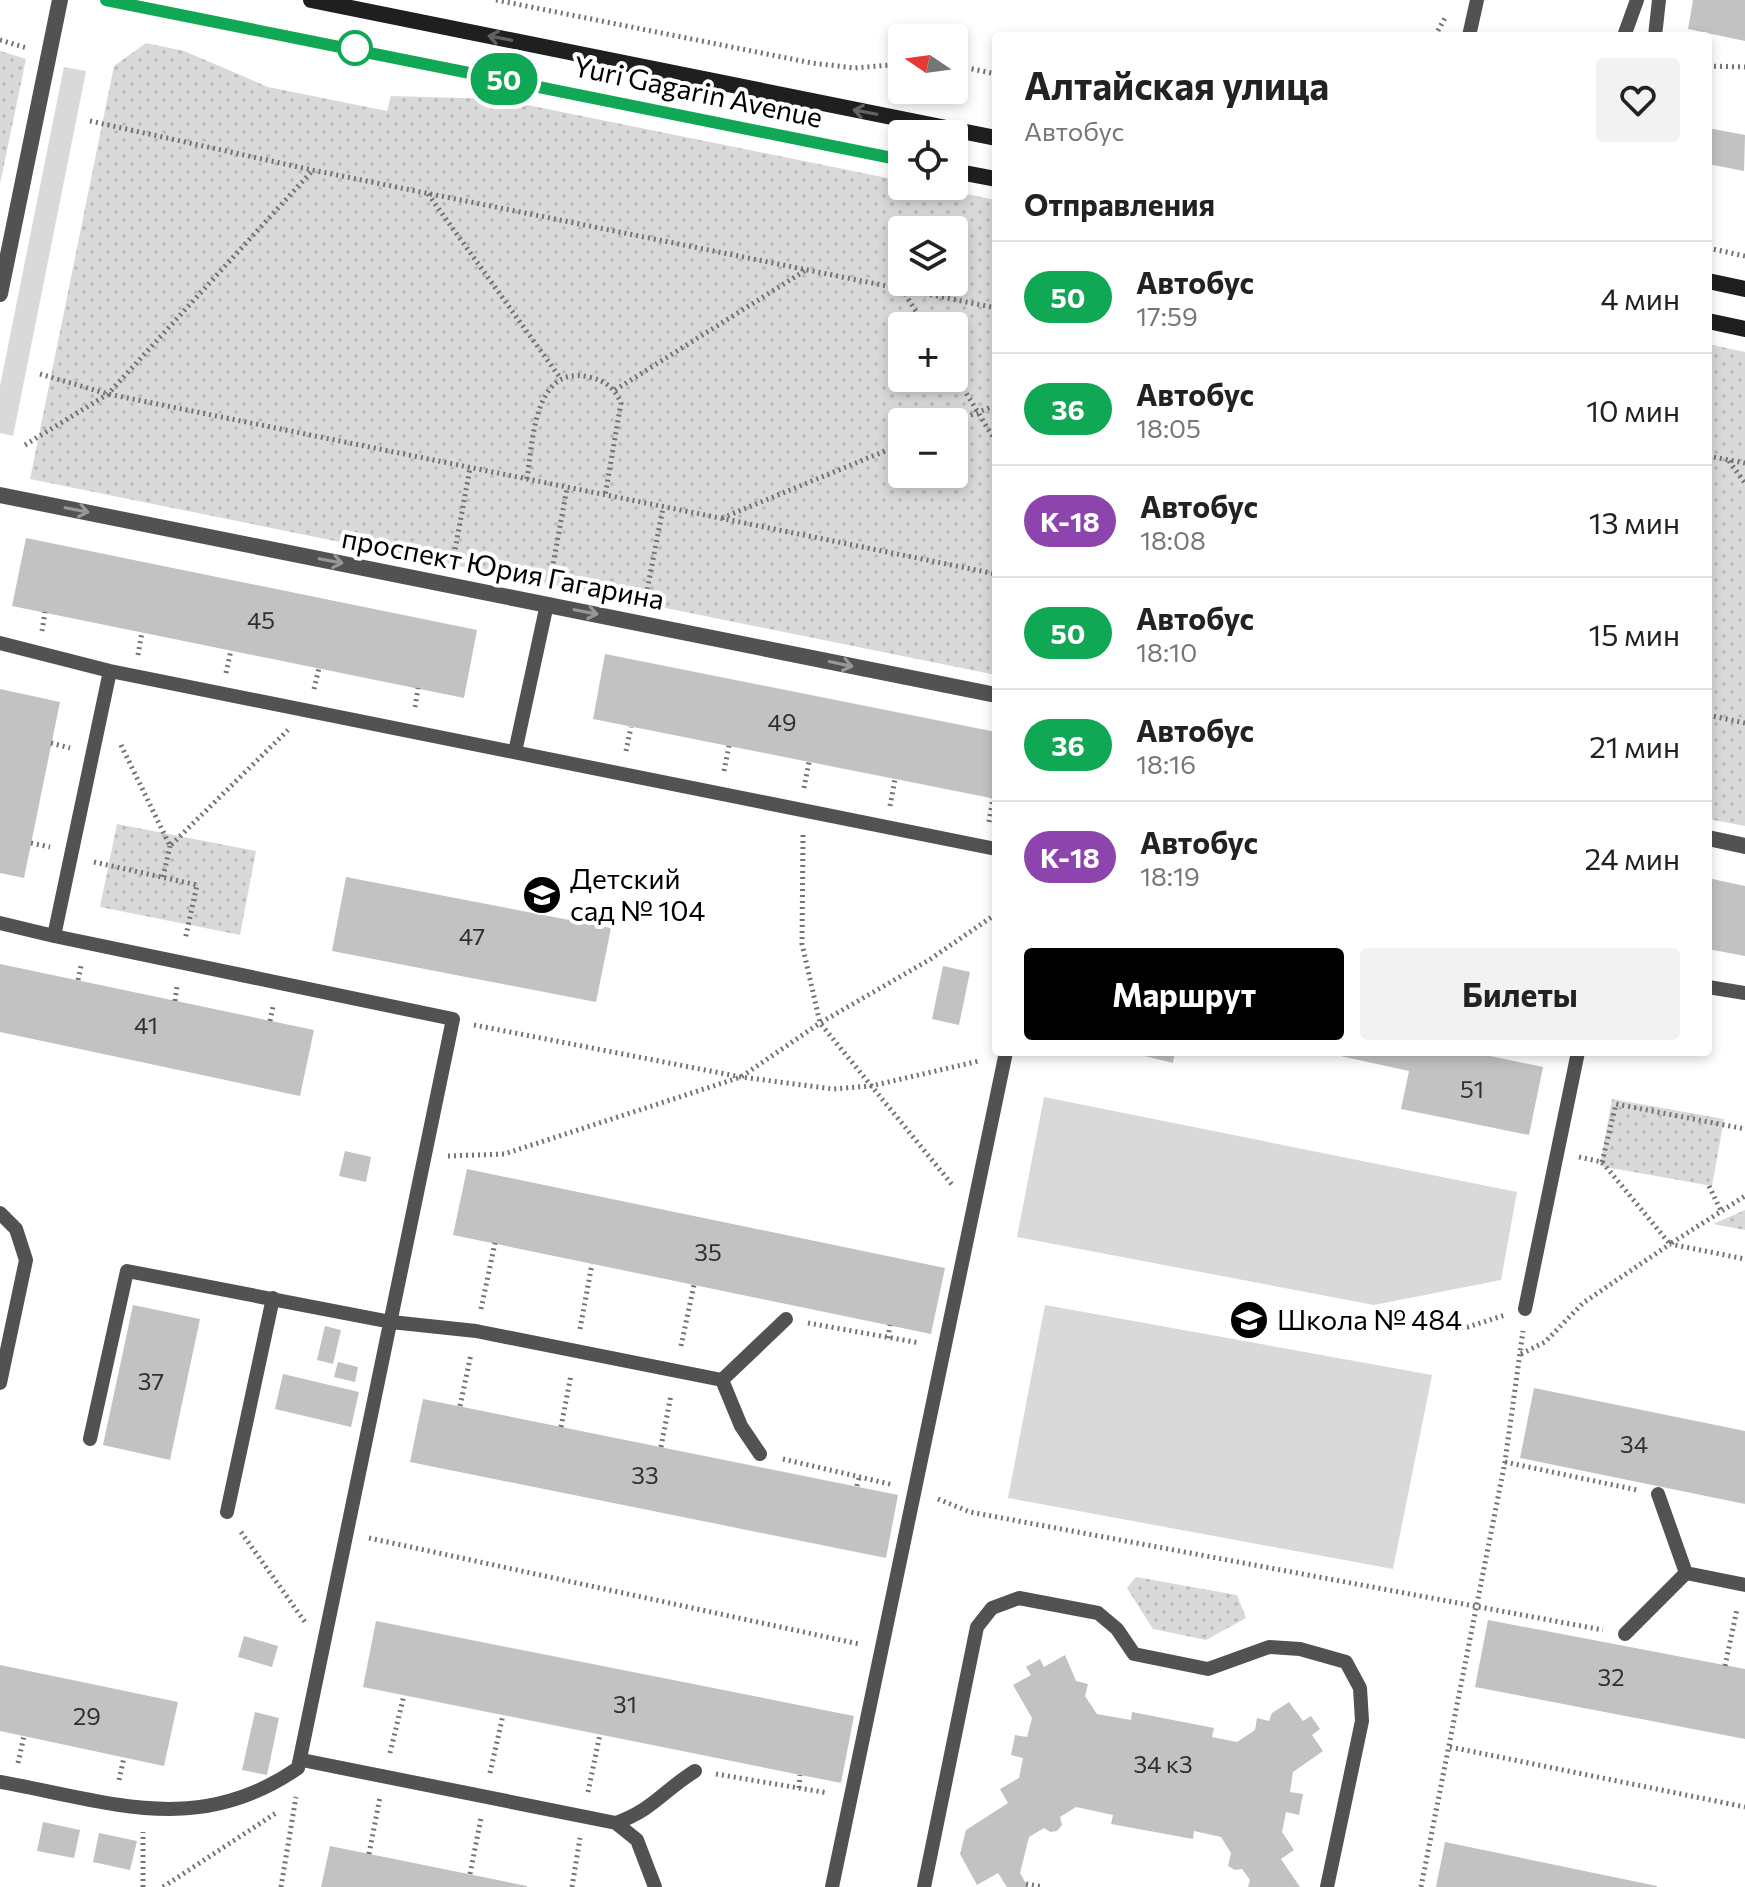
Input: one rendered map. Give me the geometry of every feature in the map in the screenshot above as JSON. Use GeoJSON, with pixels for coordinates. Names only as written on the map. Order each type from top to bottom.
{"type":"FeatureCollection","features":[{"type":"Feature","properties":{"kind":"main road","name":"Yuri Gagarin Avenue"},"geometry":{"type":"LineString","coordinates":[[106,0],[888,157]]}},
{"type":"Feature","properties":{"kind":"main road","name":"Yuri Gagarin Avenue"},"geometry":{"type":"LineString","coordinates":[[311,0],[992,137]]}},
{"type":"Feature","properties":{"kind":"main road"},"geometry":{"type":"LineString","coordinates":[[968,174],[992,178]]}},
{"type":"Feature","properties":{"kind":"main road"},"geometry":{"type":"LineString","coordinates":[[1712,282],[1745,289]]}},
{"type":"Feature","properties":{"kind":"main road"},"geometry":{"type":"LineString","coordinates":[[1712,322],[1745,329]]}},
{"type":"Feature","properties":{"kind":"street"},"geometry":{"type":"LineString","coordinates":[[0,294],[60,0]]}},
{"type":"Feature","properties":{"kind":"street","name":"проспект Юрия Гагарина"},"geometry":{"type":"LineString","coordinates":[[0,495],[992,694]]}},
{"type":"Feature","properties":{"kind":"street"},"geometry":{"type":"LineString","coordinates":[[1712,839],[1745,846]]}},
{"type":"Feature","properties":{"kind":"lane"},"geometry":{"type":"LineString","coordinates":[[1470,32],[1477,0]]}},
{"type":"Feature","properties":{"kind":"lane"},"geometry":{"type":"LineString","coordinates":[[1625,32],[1637,0]]}},
{"type":"Feature","properties":{"kind":"lane"},"geometry":{"type":"LineString","coordinates":[[1655,32],[1659,0]]}},
{"type":"Feature","properties":{"kind":"lane"},"geometry":{"type":"LineString","coordinates":[[515,752],[547,604]]}},
{"type":"Feature","properties":{"kind":"lane"},"geometry":{"type":"LineString","coordinates":[[0,643],[110,671],[992,848]]}},
{"type":"Feature","properties":{"kind":"lane"},"geometry":{"type":"LineString","coordinates":[[54,936],[110,671]]}},
{"type":"Feature","properties":{"kind":"lane"},"geometry":{"type":"LineString","coordinates":[[0,923],[453,1019],[298,1768],[265,1791],[175,1811],[145,1811],[0,1782]]}},
{"type":"Feature","properties":{"kind":"lane"},"geometry":{"type":"LineString","coordinates":[[1712,988],[1745,993]]}},
{"type":"Feature","properties":{"kind":"lane"},"geometry":{"type":"LineString","coordinates":[[832,1887],[1005,1056]]}},
{"type":"Feature","properties":{"kind":"lane"},"geometry":{"type":"LineString","coordinates":[[1525,1309],[1577,1056]]}},
{"type":"Feature","properties":{"kind":"lane"},"geometry":{"type":"LineString","coordinates":[[0,1213],[16,1229],[26,1260],[0,1383]]}},
{"type":"Feature","properties":{"kind":"lane"},"geometry":{"type":"LineString","coordinates":[[90,1439],[127,1271],[391,1322],[476,1331],[722,1380]]}},
{"type":"Feature","properties":{"kind":"lane"},"geometry":{"type":"LineString","coordinates":[[227,1512],[273,1298]]}},
{"type":"Feature","properties":{"kind":"lane"},"geometry":{"type":"LineString","coordinates":[[722,1380],[786,1319]]}},
{"type":"Feature","properties":{"kind":"lane"},"geometry":{"type":"LineString","coordinates":[[722,1380],[741,1426],[760,1454]]}},
{"type":"Feature","properties":{"kind":"lane"},"geometry":{"type":"LineString","coordinates":[[1658,1494],[1686,1573]]}},
{"type":"Feature","properties":{"kind":"lane"},"geometry":{"type":"LineString","coordinates":[[1686,1573],[1744,1585]]}},
{"type":"Feature","properties":{"kind":"lane"},"geometry":{"type":"LineString","coordinates":[[1625,1634],[1686,1573]]}},
{"type":"Feature","properties":{"kind":"lane"},"geometry":{"type":"LineString","coordinates":[[924,1887],[977,1627],[992,1608],[1019,1598],[1098,1613],[1117,1629],[1134,1654],[1208,1669],[1269,1647],[1300,1649],[1346,1662],[1360,1688],[1362,1721],[1327,1887]]}},
{"type":"Feature","properties":{"kind":"lane"},"geometry":{"type":"LineString","coordinates":[[302,1760],[616,1823],[637,1840],[655,1887]]}},
{"type":"Feature","properties":{"kind":"lane"},"geometry":{"type":"LineString","coordinates":[[616,1823],[644,1813],[671,1786],[695,1771]]}},
{"type":"Feature","properties":{"kind":"path"},"geometry":{"type":"LineString","coordinates":[[496,0],[812,63],[854,68],[888,65]]}},
{"type":"Feature","properties":{"kind":"path"},"geometry":{"type":"LineString","coordinates":[[0,40],[28,49]]}},
{"type":"Feature","properties":{"kind":"path"},"geometry":{"type":"LineString","coordinates":[[1712,66],[1745,67]]}},
{"type":"Feature","properties":{"kind":"path"},"geometry":{"type":"LineString","coordinates":[[968,68],[992,73]]}},
{"type":"Feature","properties":{"kind":"path"},"geometry":{"type":"LineString","coordinates":[[90,121],[312,170],[888,286]]}},
{"type":"Feature","properties":{"kind":"path"},"geometry":{"type":"LineString","coordinates":[[25,445],[108,394],[312,170]]}},
{"type":"Feature","properties":{"kind":"path"},"geometry":{"type":"LineString","coordinates":[[428,194],[561,379]]}},
{"type":"Feature","properties":{"kind":"path"},"geometry":{"type":"LineString","coordinates":[[1712,249],[1745,256]]}},
{"type":"Feature","properties":{"kind":"path"},"geometry":{"type":"LineString","coordinates":[[615,390],[807,270]]}},
{"type":"Feature","properties":{"kind":"path"},"geometry":{"type":"LineString","coordinates":[[937,296],[992,307]]}},
{"type":"Feature","properties":{"kind":"path"},"geometry":{"type":"LineString","coordinates":[[40,374],[108,394],[992,573]]}},
{"type":"Feature","properties":{"kind":"path"},"geometry":{"type":"LineString","coordinates":[[527,479],[543,398],[561,379],[582,376],[601,380],[615,390],[621,403],[605,496]]}},
{"type":"Feature","properties":{"kind":"path"},"geometry":{"type":"LineString","coordinates":[[966,392],[992,435]]}},
{"type":"Feature","properties":{"kind":"path"},"geometry":{"type":"LineString","coordinates":[[968,416],[992,407]]}},
{"type":"Feature","properties":{"kind":"path"},"geometry":{"type":"LineString","coordinates":[[721,518],[888,450]]}},
{"type":"Feature","properties":{"kind":"path"},"geometry":{"type":"LineString","coordinates":[[1712,457],[1745,463]]}},
{"type":"Feature","properties":{"kind":"path"},"geometry":{"type":"LineString","coordinates":[[1729,460],[1745,483]]}},
{"type":"Feature","properties":{"kind":"path"},"geometry":{"type":"LineString","coordinates":[[448,584],[470,468]]}},
{"type":"Feature","properties":{"kind":"path"},"geometry":{"type":"LineString","coordinates":[[547,604],[567,488]]}},
{"type":"Feature","properties":{"kind":"path"},"geometry":{"type":"LineString","coordinates":[[641,623],[663,508]]}},
{"type":"Feature","properties":{"kind":"path"},"geometry":{"type":"LineString","coordinates":[[163,877],[170,846],[308,711]]}},
{"type":"Feature","properties":{"kind":"path"},"geometry":{"type":"LineString","coordinates":[[1712,716],[1745,723]]}},
{"type":"Feature","properties":{"kind":"path"},"geometry":{"type":"LineString","coordinates":[[96,736],[118,739],[170,846]]}},
{"type":"Feature","properties":{"kind":"path"},"geometry":{"type":"LineString","coordinates":[[805,809],[802,944],[820,1023],[973,1209]]}},
{"type":"Feature","properties":{"kind":"path"},"geometry":{"type":"LineString","coordinates":[[70,856],[197,885],[181,962]]}},
{"type":"Feature","properties":{"kind":"path"},"geometry":{"type":"LineString","coordinates":[[423,1157],[504,1154],[741,1077],[820,1023],[929,960],[992,917]]}},
{"type":"Feature","properties":{"kind":"path"},"geometry":{"type":"LineString","coordinates":[[453,1019],[504,1033],[741,1077],[833,1089],[871,1086],[985,1058]]}},
{"type":"Feature","properties":{"kind":"path"},"geometry":{"type":"LineString","coordinates":[[1602,1162],[1616,1104],[1745,1129]]}},
{"type":"Feature","properties":{"kind":"path"},"geometry":{"type":"LineString","coordinates":[[1555,1153],[1602,1162],[1670,1244],[1745,1259]]}},
{"type":"Feature","properties":{"kind":"path"},"geometry":{"type":"LineString","coordinates":[[1709,1186],[1721,1211]]}},
{"type":"Feature","properties":{"kind":"path"},"geometry":{"type":"LineString","coordinates":[[1521,1354],[1545,1342],[1583,1303],[1745,1196]]}},
{"type":"Feature","properties":{"kind":"path"},"geometry":{"type":"LineString","coordinates":[[1421,1887],[1505,1462],[1525,1309],[1468,1327],[1443,1328]]}},
{"type":"Feature","properties":{"kind":"path"},"geometry":{"type":"LineString","coordinates":[[786,1319],[944,1348]]}},
{"type":"Feature","properties":{"kind":"path"},"geometry":{"type":"LineString","coordinates":[[888,1338],[890,1325]]}},
{"type":"Feature","properties":{"kind":"path"},"geometry":{"type":"LineString","coordinates":[[760,1454],[915,1490],[970,1512],[1625,1634]]}},
{"type":"Feature","properties":{"kind":"path"},"geometry":{"type":"LineString","coordinates":[[1505,1462],[1559,1470],[1658,1494]]}},
{"type":"Feature","properties":{"kind":"path"},"geometry":{"type":"LineString","coordinates":[[857,1486],[859,1478]]}},
{"type":"Feature","properties":{"kind":"path"},"geometry":{"type":"LineString","coordinates":[[238,1528],[310,1628]]}},
{"type":"Feature","properties":{"kind":"path"},"geometry":{"type":"LineString","coordinates":[[348,1534],[882,1649]]}},
{"type":"Feature","properties":{"kind":"path"},"geometry":{"type":"LineString","coordinates":[[1725,1666],[1744,1585]]}},
{"type":"Feature","properties":{"kind":"path"},"geometry":{"type":"LineString","coordinates":[[1525,1627],[1527,1616]]}},
{"type":"Feature","properties":{"kind":"path"},"geometry":{"type":"LineString","coordinates":[[369,1854],[404,1695]]}},
{"type":"Feature","properties":{"kind":"path"},"geometry":{"type":"LineString","coordinates":[[470,1874],[503,1715]]}},
{"type":"Feature","properties":{"kind":"path"},"geometry":{"type":"LineString","coordinates":[[572,1887],[600,1734]]}},
{"type":"Feature","properties":{"kind":"path"},"geometry":{"type":"LineString","coordinates":[[1450,1747],[1745,1807]]}},
{"type":"Feature","properties":{"kind":"path"},"geometry":{"type":"LineString","coordinates":[[281,1887],[302,1760]]}},
{"type":"Feature","properties":{"kind":"path"},"geometry":{"type":"LineString","coordinates":[[695,1771],[851,1797]]}},
{"type":"Feature","properties":{"kind":"path"},"geometry":{"type":"LineString","coordinates":[[799,1788],[800,1775]]}},
{"type":"Feature","properties":{"kind":"path"},"geometry":{"type":"LineString","coordinates":[[287,1797],[292,1786]]}},
{"type":"Feature","properties":{"kind":"path"},"geometry":{"type":"LineString","coordinates":[[163,1887],[283,1808]]}},
{"type":"Feature","properties":{"kind":"path"},"geometry":{"type":"LineString","coordinates":[[143,1887],[140,1871],[144,1818]]}},
{"type":"Feature","properties":{"kind":"path"},"geometry":{"type":"LineString","coordinates":[[1026,1884],[1043,1887]]}},
{"type":"Feature","properties":{"kind":"shaded area"},"geometry":{"type":"Polygon","coordinates":[[[146,43],[184,51],[268,87],[387,111],[391,96],[498,99],[888,178],[888,200],[968,200],[968,194],[992,199],[992,674],[30,479],[114,66],[146,43]]]}},
{"type":"Feature","properties":{"kind":"shaded area"},"geometry":{"type":"Polygon","coordinates":[[[0,51],[26,59],[0,184],[0,51]]]}},
{"type":"Feature","properties":{"kind":"shaded area"},"geometry":{"type":"Polygon","coordinates":[[[64,67],[86,71],[13,436],[0,433],[0,386],[64,67]]]}},
{"type":"Feature","properties":{"kind":"shaded area"},"geometry":{"type":"Polygon","coordinates":[[[1712,345],[1745,352],[1745,826],[1712,820],[1712,345]]]}},
{"type":"Feature","properties":{"kind":"shaded area"},"geometry":{"type":"Polygon","coordinates":[[[117,824],[256,851],[240,935],[100,907],[117,824]]]}},
{"type":"Feature","properties":{"kind":"shaded area"},"geometry":{"type":"Polygon","coordinates":[[[1044,1097],[1517,1192],[1501,1280],[1374,1305],[1017,1237],[1044,1097]]]}},
{"type":"Feature","properties":{"kind":"shaded area"},"geometry":{"type":"Polygon","coordinates":[[[1612,1099],[1724,1119],[1712,1186],[1600,1166],[1612,1099]]]}},
{"type":"Feature","properties":{"kind":"shaded area"},"geometry":{"type":"Polygon","coordinates":[[[1745,1210],[1745,1230],[1713,1224],[1745,1210]]]}},
{"type":"Feature","properties":{"kind":"shaded area"},"geometry":{"type":"Polygon","coordinates":[[[1045,1305],[1432,1375],[1393,1569],[1008,1498],[1045,1305]]]}},
{"type":"Feature","properties":{"kind":"shaded area"},"geometry":{"type":"Polygon","coordinates":[[[1136,1577],[1237,1595],[1246,1618],[1206,1640],[1153,1629],[1127,1588],[1136,1577]]]}},
{"type":"Feature","properties":{"kind":"building"},"geometry":{"type":"Polygon","coordinates":[[[1693,0],[1745,0],[1745,41],[1688,29],[1693,0]]]}},
{"type":"Feature","properties":{"kind":"building"},"geometry":{"type":"Polygon","coordinates":[[[1712,129],[1745,135],[1744,171],[1712,165],[1712,129]]]}},
{"type":"Feature","properties":{"kind":"building"},"geometry":{"type":"Polygon","coordinates":[[[26,538],[477,630],[464,698],[12,606],[26,538]]]}},
{"type":"Feature","properties":{"kind":"building"},"geometry":{"type":"Polygon","coordinates":[[[605,654],[992,731],[992,798],[593,719],[605,654]]]}},
{"type":"Feature","properties":{"kind":"building"},"geometry":{"type":"Polygon","coordinates":[[[0,689],[60,702],[24,878],[0,873],[0,689]]]}},
{"type":"Feature","properties":{"kind":"building"},"geometry":{"type":"Polygon","coordinates":[[[346,877],[611,928],[596,1002],[332,951],[346,877]]]}},
{"type":"Feature","properties":{"kind":"building"},"geometry":{"type":"Polygon","coordinates":[[[1712,879],[1745,886],[1745,956],[1712,950],[1712,879]]]}},
{"type":"Feature","properties":{"kind":"building"},"geometry":{"type":"Polygon","coordinates":[[[0,964],[314,1030],[300,1096],[0,1032],[0,964]]]}},
{"type":"Feature","properties":{"kind":"building"},"geometry":{"type":"Polygon","coordinates":[[[943,966],[970,972],[959,1025],[932,1019],[943,966]]]}},
{"type":"Feature","properties":{"kind":"building"},"geometry":{"type":"Polygon","coordinates":[[[1144,1056],[1174,1056],[1173,1063],[1144,1056]]]}},
{"type":"Feature","properties":{"kind":"building"},"geometry":{"type":"Polygon","coordinates":[[[1340,1056],[1490,1056],[1543,1067],[1529,1135],[1401,1109],[1409,1071],[1340,1056]]]}},
{"type":"Feature","properties":{"kind":"building"},"geometry":{"type":"Polygon","coordinates":[[[345,1151],[371,1157],[366,1182],[339,1176],[345,1151]]]}},
{"type":"Feature","properties":{"kind":"building"},"geometry":{"type":"Polygon","coordinates":[[[467,1169],[945,1268],[931,1334],[453,1235],[467,1169]]]}},
{"type":"Feature","properties":{"kind":"building"},"geometry":{"type":"Polygon","coordinates":[[[133,1305],[200,1319],[170,1460],[103,1445],[133,1305]]]}},
{"type":"Feature","properties":{"kind":"building"},"geometry":{"type":"Polygon","coordinates":[[[325,1326],[341,1330],[333,1364],[317,1360],[325,1326]]]}},
{"type":"Feature","properties":{"kind":"building"},"geometry":{"type":"Polygon","coordinates":[[[338,1362],[358,1367],[355,1382],[334,1377],[338,1362]]]}},
{"type":"Feature","properties":{"kind":"building"},"geometry":{"type":"Polygon","coordinates":[[[283,1374],[359,1392],[351,1427],[275,1409],[283,1374]]]}},
{"type":"Feature","properties":{"kind":"building"},"geometry":{"type":"Polygon","coordinates":[[[1534,1388],[1745,1431],[1745,1504],[1520,1458],[1534,1388]]]}},
{"type":"Feature","properties":{"kind":"building"},"geometry":{"type":"Polygon","coordinates":[[[423,1399],[898,1495],[886,1558],[410,1462],[423,1399]]]}},
{"type":"Feature","properties":{"kind":"building"},"geometry":{"type":"Polygon","coordinates":[[[1488,1620],[1745,1669],[1745,1739],[1475,1687],[1488,1620]]]}},
{"type":"Feature","properties":{"kind":"building"},"geometry":{"type":"Polygon","coordinates":[[[376,1621],[854,1716],[841,1783],[363,1687],[376,1621]]]}},
{"type":"Feature","properties":{"kind":"building"},"geometry":{"type":"Polygon","coordinates":[[[244,1636],[278,1646],[272,1667],[238,1657],[244,1636]]]}},
{"type":"Feature","properties":{"kind":"building"},"geometry":{"type":"Polygon","coordinates":[[[1065,1655],[1076,1681],[1088,1684],[1085,1696],[1097,1714],[1131,1720],[1132,1712],[1214,1728],[1212,1737],[1237,1742],[1255,1730],[1257,1718],[1269,1721],[1272,1713],[1289,1702],[1303,1721],[1311,1716],[1320,1729],[1312,1735],[1323,1751],[1293,1772],[1290,1792],[1303,1794],[1299,1815],[1286,1812],[1282,1832],[1294,1850],[1281,1859],[1300,1887],[1248,1887],[1250,1880],[1242,1869],[1235,1870],[1228,1866],[1231,1853],[1221,1837],[1194,1831],[1193,1839],[1111,1824],[1113,1815],[1076,1807],[1060,1817],[1062,1825],[1057,1831],[1050,1832],[1044,1828],[1029,1837],[1020,1873],[1028,1887],[1007,1887],[998,1873],[977,1885],[960,1854],[966,1830],[1008,1803],[1000,1789],[1019,1778],[1023,1758],[1011,1755],[1015,1735],[1027,1737],[1032,1718],[1013,1685],[1031,1675],[1026,1667],[1040,1659],[1044,1667],[1065,1655]]]}},
{"type":"Feature","properties":{"kind":"building"},"geometry":{"type":"Polygon","coordinates":[[[0,1665],[178,1702],[164,1766],[0,1731],[0,1665]]]}},
{"type":"Feature","properties":{"kind":"building"},"geometry":{"type":"Polygon","coordinates":[[[255,1712],[279,1718],[267,1775],[242,1770],[255,1712]]]}},
{"type":"Feature","properties":{"kind":"building"},"geometry":{"type":"Polygon","coordinates":[[[43,1822],[80,1830],[74,1858],[37,1851],[43,1822]]]}},
{"type":"Feature","properties":{"kind":"building"},"geometry":{"type":"Polygon","coordinates":[[[99,1833],[137,1841],[130,1870],[93,1862],[99,1833]]]}},
{"type":"Feature","properties":{"kind":"building"},"geometry":{"type":"Polygon","coordinates":[[[1445,1842],[1657,1886],[1657,1887],[1436,1887],[1445,1842]]]}},
{"type":"Feature","properties":{"kind":"building"},"geometry":{"type":"Polygon","coordinates":[[[330,1846],[527,1886],[527,1887],[321,1887],[330,1846]]]}},
{"type":"Feature","properties":{"kind":"bus line","name":"50"},"geometry":{"type":"LineString","coordinates":[[106,0],[888,157]]}},
{"type":"Feature","properties":{"kind":"place","name":"Детский сад № 104"},"geometry":{"type":"Point","coordinates":[542,895]}},
{"type":"Feature","properties":{"kind":"place","name":"Школа № 484"},"geometry":{"type":"Point","coordinates":[1249,1320]}}]}
